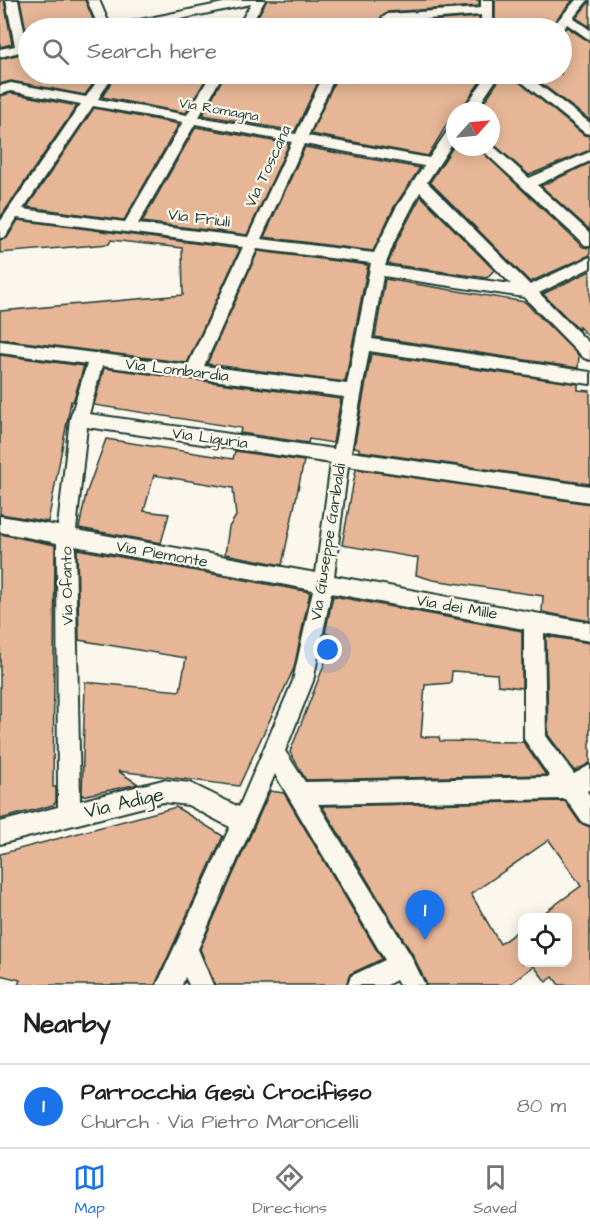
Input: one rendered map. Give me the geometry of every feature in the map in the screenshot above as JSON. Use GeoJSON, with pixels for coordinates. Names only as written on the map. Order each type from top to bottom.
{"type":"FeatureCollection","features":[{"type":"Feature","properties":{"kind":"street"},"geometry":{"type":"LineString","coordinates":[[12,0],[18,22]]}},
{"type":"Feature","properties":{"kind":"street"},"geometry":{"type":"LineString","coordinates":[[93,0],[101,18]]}},
{"type":"Feature","properties":{"kind":"street"},"geometry":{"type":"LineString","coordinates":[[168,18],[214,4],[255,0]]}},
{"type":"Feature","properties":{"kind":"street"},"geometry":{"type":"LineString","coordinates":[[249,18],[259,0]]}},
{"type":"Feature","properties":{"kind":"street"},"geometry":{"type":"LineString","coordinates":[[568,18],[582,0]]}},
{"type":"Feature","properties":{"kind":"street"},"geometry":{"type":"LineString","coordinates":[[388,18],[487,6]]}},
{"type":"Feature","properties":{"kind":"street"},"geometry":{"type":"LineString","coordinates":[[572,23],[590,36]]}},
{"type":"Feature","properties":{"kind":"street"},"geometry":{"type":"LineString","coordinates":[[0,53],[18,49]]}},
{"type":"Feature","properties":{"kind":"street"},"geometry":{"type":"LineString","coordinates":[[0,233],[101,84]]}},
{"type":"Feature","properties":{"kind":"street"},"geometry":{"type":"LineString","coordinates":[[129,227],[211,84]]}},
{"type":"Feature","properties":{"kind":"street","name":"Via Toscana"},"geometry":{"type":"LineString","coordinates":[[193,372],[325,84]]}},
{"type":"Feature","properties":{"kind":"street"},"geometry":{"type":"LineString","coordinates":[[474,102],[487,84]]}},
{"type":"Feature","properties":{"kind":"street"},"geometry":{"type":"LineString","coordinates":[[531,84],[590,130]]}},
{"type":"Feature","properties":{"kind":"street","name":"Via Romagna"},"geometry":{"type":"LineString","coordinates":[[0,90],[11,87],[432,163]]}},
{"type":"Feature","properties":{"kind":"street","name":"Via Giuseppe Garibaldi"},"geometry":{"type":"LineString","coordinates":[[169,985],[244,822],[303,681],[324,583],[341,456],[378,264],[389,233],[446,143]]}},
{"type":"Feature","properties":{"kind":"street"},"geometry":{"type":"LineString","coordinates":[[496,156],[590,241]]}},
{"type":"Feature","properties":{"kind":"street"},"geometry":{"type":"LineString","coordinates":[[527,184],[590,156]]}},
{"type":"Feature","properties":{"kind":"street"},"geometry":{"type":"LineString","coordinates":[[419,183],[590,354]]}},
{"type":"Feature","properties":{"kind":"street","name":"Via Friuli"},"geometry":{"type":"LineString","coordinates":[[13,213],[253,243],[528,292]]}},
{"type":"Feature","properties":{"kind":"street"},"geometry":{"type":"LineString","coordinates":[[528,292],[590,262]]}},
{"type":"Feature","properties":{"kind":"street"},"geometry":{"type":"LineString","coordinates":[[364,344],[590,378]]}},
{"type":"Feature","properties":{"kind":"street","name":"Via Lombardia"},"geometry":{"type":"LineString","coordinates":[[0,348],[354,392]]}},
{"type":"Feature","properties":{"kind":"street","name":"Via Ofanto"},"geometry":{"type":"LineString","coordinates":[[69,815],[66,537],[79,419],[96,360]]}},
{"type":"Feature","properties":{"kind":"street","name":"Via Liguria"},"geometry":{"type":"LineString","coordinates":[[79,419],[590,494]]}},
{"type":"Feature","properties":{"kind":"street","name":"Via Piemonte"},"geometry":{"type":"LineString","coordinates":[[0,524],[324,583]]}},
{"type":"Feature","properties":{"kind":"street","name":"Via dei Mille"},"geometry":{"type":"LineString","coordinates":[[324,583],[590,632]]}},
{"type":"Feature","properties":{"kind":"street"},"geometry":{"type":"LineString","coordinates":[[534,622],[535,739],[590,814]]}},
{"type":"Feature","properties":{"kind":"street"},"geometry":{"type":"LineString","coordinates":[[273,752],[408,975],[360,985]]}},
{"type":"Feature","properties":{"kind":"street"},"geometry":{"type":"LineString","coordinates":[[299,793],[571,788],[590,776]]}},
{"type":"Feature","properties":{"kind":"street","name":"Via Adige"},"geometry":{"type":"LineString","coordinates":[[0,833],[163,791],[190,794],[244,822]]}},
{"type":"Feature","properties":{"kind":"street"},"geometry":{"type":"LineString","coordinates":[[186,949],[201,985]]}},
{"type":"Feature","properties":{"kind":"building"},"geometry":{"type":"Polygon","coordinates":[[[0,0],[4,0],[12,44],[0,47],[0,0]]]}},
{"type":"Feature","properties":{"kind":"building"},"geometry":{"type":"Polygon","coordinates":[[[20,0],[85,0],[93,18],[24,18],[20,0]]]}},
{"type":"Feature","properties":{"kind":"building"},"geometry":{"type":"Polygon","coordinates":[[[267,0],[479,0],[479,6],[388,12],[381,18],[257,18],[267,0]]]}},
{"type":"Feature","properties":{"kind":"building"},"geometry":{"type":"Polygon","coordinates":[[[495,0],[573,0],[558,18],[495,18],[495,0]]]}},
{"type":"Feature","properties":{"kind":"building"},"geometry":{"type":"Polygon","coordinates":[[[590,1],[590,27],[576,18],[590,1]]]}},
{"type":"Feature","properties":{"kind":"building"},"geometry":{"type":"Polygon","coordinates":[[[572,30],[590,42],[590,120],[542,84],[572,84],[572,30]]]}},
{"type":"Feature","properties":{"kind":"building"},"geometry":{"type":"Polygon","coordinates":[[[18,54],[18,82],[11,81],[0,84],[0,59],[18,54]]]}},
{"type":"Feature","properties":{"kind":"building"},"geometry":{"type":"Polygon","coordinates":[[[27,84],[93,84],[85,95],[27,84]]]}},
{"type":"Feature","properties":{"kind":"building"},"geometry":{"type":"Polygon","coordinates":[[[110,84],[203,84],[186,113],[102,97],[110,84]]]}},
{"type":"Feature","properties":{"kind":"building"},"geometry":{"type":"Polygon","coordinates":[[[220,84],[317,84],[295,131],[203,115],[220,84]]]}},
{"type":"Feature","properties":{"kind":"building"},"geometry":{"type":"Polygon","coordinates":[[[334,84],[479,84],[466,102],[446,102],[446,126],[428,156],[311,134],[334,84]]]}},
{"type":"Feature","properties":{"kind":"building"},"geometry":{"type":"Polygon","coordinates":[[[496,84],[522,84],[584,135],[590,136],[590,150],[529,175],[500,150],[500,102],[484,102],[496,84]]]}},
{"type":"Feature","properties":{"kind":"building"},"geometry":{"type":"Polygon","coordinates":[[[11,93],[77,106],[0,218],[0,96],[11,93]]]}},
{"type":"Feature","properties":{"kind":"building"},"geometry":{"type":"Polygon","coordinates":[[[94,108],[179,124],[124,220],[27,207],[94,108]]]}},
{"type":"Feature","properties":{"kind":"building"},"geometry":{"type":"Polygon","coordinates":[[[196,127],[289,144],[247,235],[142,222],[196,127]]]}},
{"type":"Feature","properties":{"kind":"building"},"geometry":{"type":"Polygon","coordinates":[[[305,147],[420,168],[394,207],[373,251],[264,237],[305,147]]]}},
{"type":"Feature","properties":{"kind":"building"},"geometry":{"type":"Polygon","coordinates":[[[447,156],[487,156],[583,247],[590,248],[590,255],[530,282],[430,182],[447,156]]]}},
{"type":"Feature","properties":{"kind":"building"},"geometry":{"type":"Polygon","coordinates":[[[590,163],[590,230],[541,186],[590,163]]]}},
{"type":"Feature","properties":{"kind":"building"},"geometry":{"type":"Polygon","coordinates":[[[421,196],[494,270],[487,278],[388,264],[396,243],[421,196]]]}},
{"type":"Feature","properties":{"kind":"building"},"geometry":{"type":"Polygon","coordinates":[[[18,220],[240,249],[187,363],[0,339],[0,311],[183,295],[182,248],[111,240],[109,244],[0,253],[0,240],[7,238],[18,220]]]}},
{"type":"Feature","properties":{"kind":"building"},"geometry":{"type":"Polygon","coordinates":[[[258,251],[368,265],[345,382],[207,364],[258,251]]]}},
{"type":"Feature","properties":{"kind":"building"},"geometry":{"type":"Polygon","coordinates":[[[590,271],[590,338],[543,294],[590,271]]]}},
{"type":"Feature","properties":{"kind":"building"},"geometry":{"type":"Polygon","coordinates":[[[385,279],[525,302],[579,356],[578,368],[375,337],[385,279]]]}},
{"type":"Feature","properties":{"kind":"building"},"geometry":{"type":"Polygon","coordinates":[[[371,354],[578,384],[578,390],[590,391],[590,484],[359,451],[359,448],[354,447],[371,354]]]}},
{"type":"Feature","properties":{"kind":"building"},"geometry":{"type":"Polygon","coordinates":[[[0,355],[84,366],[73,402],[71,401],[48,522],[0,514],[0,355]]]}},
{"type":"Feature","properties":{"kind":"building"},"geometry":{"type":"Polygon","coordinates":[[[104,368],[341,399],[333,443],[309,439],[308,443],[240,433],[241,428],[94,405],[104,368]]]}},
{"type":"Feature","properties":{"kind":"building"},"geometry":{"type":"Polygon","coordinates":[[[106,439],[233,459],[235,451],[304,461],[282,565],[225,554],[229,527],[236,516],[233,488],[154,475],[144,511],[169,514],[161,543],[79,528],[86,494],[106,439]]]}},
{"type":"Feature","properties":{"kind":"building"},"geometry":{"type":"Polygon","coordinates":[[[356,469],[590,504],[590,621],[542,612],[543,596],[433,580],[416,575],[418,558],[342,545],[356,469]]]}},
{"type":"Feature","properties":{"kind":"building"},"geometry":{"type":"Polygon","coordinates":[[[0,534],[55,545],[53,787],[56,787],[56,802],[53,805],[0,819],[0,534]]]}},
{"type":"Feature","properties":{"kind":"building"},"geometry":{"type":"Polygon","coordinates":[[[77,549],[310,592],[294,668],[239,786],[118,771],[138,784],[82,796],[85,682],[180,691],[186,658],[79,640],[77,549]]]}},
{"type":"Feature","properties":{"kind":"building"},"geometry":{"type":"Polygon","coordinates":[[[333,596],[522,631],[522,688],[498,685],[497,674],[452,671],[451,683],[425,685],[421,737],[439,737],[440,741],[523,742],[546,775],[306,780],[290,752],[335,637],[325,633],[333,596]]]}},
{"type":"Feature","properties":{"kind":"building"},"geometry":{"type":"Polygon","coordinates":[[[546,636],[590,643],[590,763],[575,771],[548,735],[546,636]]]}},
{"type":"Feature","properties":{"kind":"building"},"geometry":{"type":"Polygon","coordinates":[[[270,791],[284,793],[382,959],[350,974],[346,985],[215,985],[200,949],[270,791]]]}},
{"type":"Feature","properties":{"kind":"building"},"geometry":{"type":"Polygon","coordinates":[[[565,801],[580,823],[590,827],[590,985],[559,985],[553,977],[546,982],[535,967],[572,967],[572,913],[544,913],[581,886],[549,840],[471,894],[500,944],[518,931],[518,967],[533,967],[509,985],[427,985],[413,955],[322,806],[565,801]]]}},
{"type":"Feature","properties":{"kind":"building"},"geometry":{"type":"Polygon","coordinates":[[[176,807],[223,836],[155,985],[18,985],[20,980],[0,975],[0,854],[176,807]]]}},
{"type":"Feature","properties":{"kind":"place","name":"Parrocchia Gesù Crocifisso"},"geometry":{"type":"Point","coordinates":[425,940]}}]}
